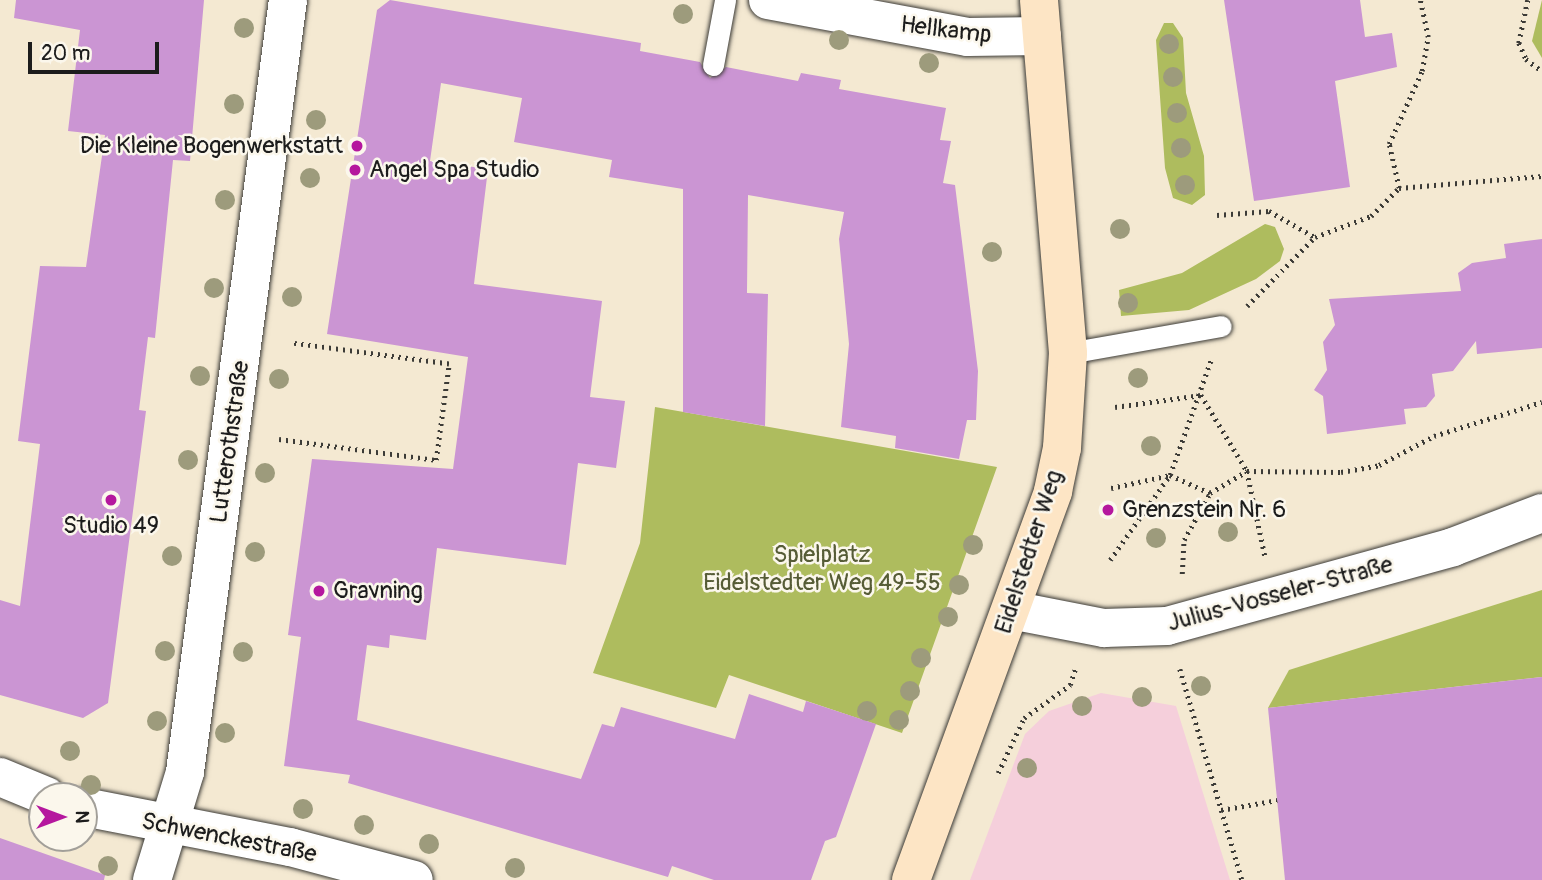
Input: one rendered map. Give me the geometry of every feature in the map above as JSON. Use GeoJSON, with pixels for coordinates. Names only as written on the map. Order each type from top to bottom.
{"type":"FeatureCollection","features":[{"type":"Feature","properties":{"kind":"street","name":"Lutterothstraße"},"geometry":{"type":"LineString","coordinates":[[152,880],[171,827],[190,743],[288,0]]}},
{"type":"Feature","properties":{"kind":"street","name":"Hellkamp"},"geometry":{"type":"LineString","coordinates":[[768,0],[968,37],[1040,18]]}},
{"type":"Feature","properties":{"kind":"street","name":"Eidelstedter Weg"},"geometry":{"type":"LineString","coordinates":[[911,880],[1053,491],[1068,354],[1040,18]]}},
{"type":"Feature","properties":{"kind":"street","name":"Julius-Vosseler-Straße"},"geometry":{"type":"LineString","coordinates":[[1011,610],[1104,628],[1167,626],[1452,547],[1542,513]]}},
{"type":"Feature","properties":{"kind":"street"},"geometry":{"type":"LineString","coordinates":[[0,778],[28,789]]}},
{"type":"Feature","properties":{"kind":"street","name":"Schwenckestraße"},"geometry":{"type":"LineString","coordinates":[[98,810],[171,827],[290,847],[414,880]]}},
{"type":"Feature","properties":{"kind":"lane"},"geometry":{"type":"LineString","coordinates":[[713,65],[725,0]]}},
{"type":"Feature","properties":{"kind":"lane"},"geometry":{"type":"LineString","coordinates":[[1068,354],[1221,327]]}},
{"type":"Feature","properties":{"kind":"path"},"geometry":{"type":"LineString","coordinates":[[1399,188],[1389,144],[1422,71],[1428,37],[1420,0]]}},
{"type":"Feature","properties":{"kind":"path"},"geometry":{"type":"LineString","coordinates":[[1528,0],[1519,43],[1526,59],[1542,71]]}},
{"type":"Feature","properties":{"kind":"path"},"geometry":{"type":"LineString","coordinates":[[1110,560],[1170,475],[1201,395],[1221,327],[1315,237],[1371,216],[1399,188],[1542,176]]}},
{"type":"Feature","properties":{"kind":"path"},"geometry":{"type":"LineString","coordinates":[[1217,215],[1269,211],[1315,237]]}},
{"type":"Feature","properties":{"kind":"path"},"geometry":{"type":"LineString","coordinates":[[279,439],[436,460],[449,364],[292,343]]}},
{"type":"Feature","properties":{"kind":"path"},"geometry":{"type":"LineString","coordinates":[[1115,407],[1201,395]]}},
{"type":"Feature","properties":{"kind":"path"},"geometry":{"type":"LineString","coordinates":[[1201,395],[1247,471],[1265,556]]}},
{"type":"Feature","properties":{"kind":"path"},"geometry":{"type":"LineString","coordinates":[[1182,574],[1184,540],[1210,493],[1247,471],[1341,472],[1379,465],[1434,436],[1542,402]]}},
{"type":"Feature","properties":{"kind":"path"},"geometry":{"type":"LineString","coordinates":[[1111,488],[1170,475],[1210,493]]}},
{"type":"Feature","properties":{"kind":"path"},"geometry":{"type":"LineString","coordinates":[[993,787],[1024,718],[1070,685],[1075,669]]}},
{"type":"Feature","properties":{"kind":"path"},"geometry":{"type":"LineString","coordinates":[[1180,669],[1242,880]]}},
{"type":"Feature","properties":{"kind":"path"},"geometry":{"type":"LineString","coordinates":[[1221,810],[1277,800]]}},
{"type":"Feature","properties":{"kind":"shaded area"},"geometry":{"type":"Polygon","coordinates":[[[1101,693],[1176,706],[1230,880],[970,880],[1025,734],[1049,711],[1101,693]]]}},
{"type":"Feature","properties":{"kind":"green space"},"geometry":{"type":"Polygon","coordinates":[[[1542,0],[1542,58],[1532,41],[1542,0]]]}},
{"type":"Feature","properties":{"kind":"green space"},"geometry":{"type":"Polygon","coordinates":[[[1164,23],[1173,23],[1183,38],[1186,93],[1204,156],[1205,195],[1192,205],[1173,198],[1165,168],[1156,40],[1164,23]]]}},
{"type":"Feature","properties":{"kind":"green space"},"geometry":{"type":"Polygon","coordinates":[[[1265,224],[1275,227],[1284,249],[1280,261],[1256,279],[1189,310],[1121,316],[1119,290],[1182,273],[1265,224]]]}},
{"type":"Feature","properties":{"kind":"green space","name":"Spielplatz Eidelstedter Weg 49-55"},"geometry":{"type":"Polygon","coordinates":[[[655,407],[997,467],[902,733],[729,675],[716,708],[593,673],[640,543],[655,407]]]}},
{"type":"Feature","properties":{"kind":"green space"},"geometry":{"type":"Polygon","coordinates":[[[1542,590],[1542,677],[1268,708],[1289,670],[1542,590]]]}},
{"type":"Feature","properties":{"kind":"building"},"geometry":{"type":"Polygon","coordinates":[[[16,0],[204,0],[190,161],[173,160],[155,338],[148,337],[139,410],[146,411],[108,703],[83,718],[0,695],[0,600],[20,606],[40,444],[18,441],[40,266],[86,267],[105,135],[68,131],[80,30],[14,18],[16,0]]]}},
{"type":"Feature","properties":{"kind":"building"},"geometry":{"type":"Polygon","coordinates":[[[390,0],[641,43],[640,51],[700,62],[710,78],[726,67],[798,81],[801,73],[841,80],[839,89],[946,108],[940,140],[951,141],[943,183],[955,185],[978,371],[976,420],[967,420],[959,459],[895,448],[896,436],[841,427],[849,344],[839,239],[844,212],[748,195],[747,293],[768,294],[765,426],[683,412],[683,189],[609,177],[612,160],[514,142],[522,98],[441,83],[430,161],[488,169],[474,284],[602,301],[590,397],[625,401],[616,468],[578,463],[566,565],[437,548],[426,640],[390,635],[389,648],[367,645],[357,720],[581,779],[602,724],[614,727],[621,707],[735,739],[749,694],[803,712],[806,701],[876,724],[836,837],[825,841],[811,880],[714,880],[672,866],[668,877],[348,783],[350,775],[284,766],[301,637],[288,635],[312,459],[453,469],[468,357],[327,334],[377,10],[390,0]]]}},
{"type":"Feature","properties":{"kind":"building"},"geometry":{"type":"Polygon","coordinates":[[[1224,0],[1360,0],[1365,37],[1392,33],[1397,67],[1335,81],[1350,187],[1254,201],[1224,0]]]}},
{"type":"Feature","properties":{"kind":"building"},"geometry":{"type":"Polygon","coordinates":[[[1542,239],[1542,348],[1477,354],[1476,341],[1453,371],[1432,374],[1435,396],[1426,407],[1404,409],[1406,424],[1327,434],[1323,396],[1314,390],[1327,370],[1323,342],[1335,325],[1329,299],[1461,291],[1458,273],[1472,263],[1506,258],[1504,244],[1542,239]]]}},
{"type":"Feature","properties":{"kind":"building"},"geometry":{"type":"Polygon","coordinates":[[[1542,677],[1542,880],[1285,880],[1268,708],[1542,677]]]}},
{"type":"Feature","properties":{"kind":"building"},"geometry":{"type":"Polygon","coordinates":[[[0,838],[28,848],[28,852],[40,852],[105,875],[104,880],[0,880],[0,838]]]}},
{"type":"Feature","properties":{"kind":"place","name":"Die Kleine Bogenwerkstatt"},"geometry":{"type":"Point","coordinates":[357,146]}},
{"type":"Feature","properties":{"kind":"place","name":"Angel Spa Studio"},"geometry":{"type":"Point","coordinates":[355,170]}},
{"type":"Feature","properties":{"kind":"place","name":"Studio 49"},"geometry":{"type":"Point","coordinates":[111,500]}},
{"type":"Feature","properties":{"kind":"place","name":"Grenzstein Nr. 6"},"geometry":{"type":"Point","coordinates":[1108,510]}},
{"type":"Feature","properties":{"kind":"place","name":"Gravning"},"geometry":{"type":"Point","coordinates":[319,591]}}]}
